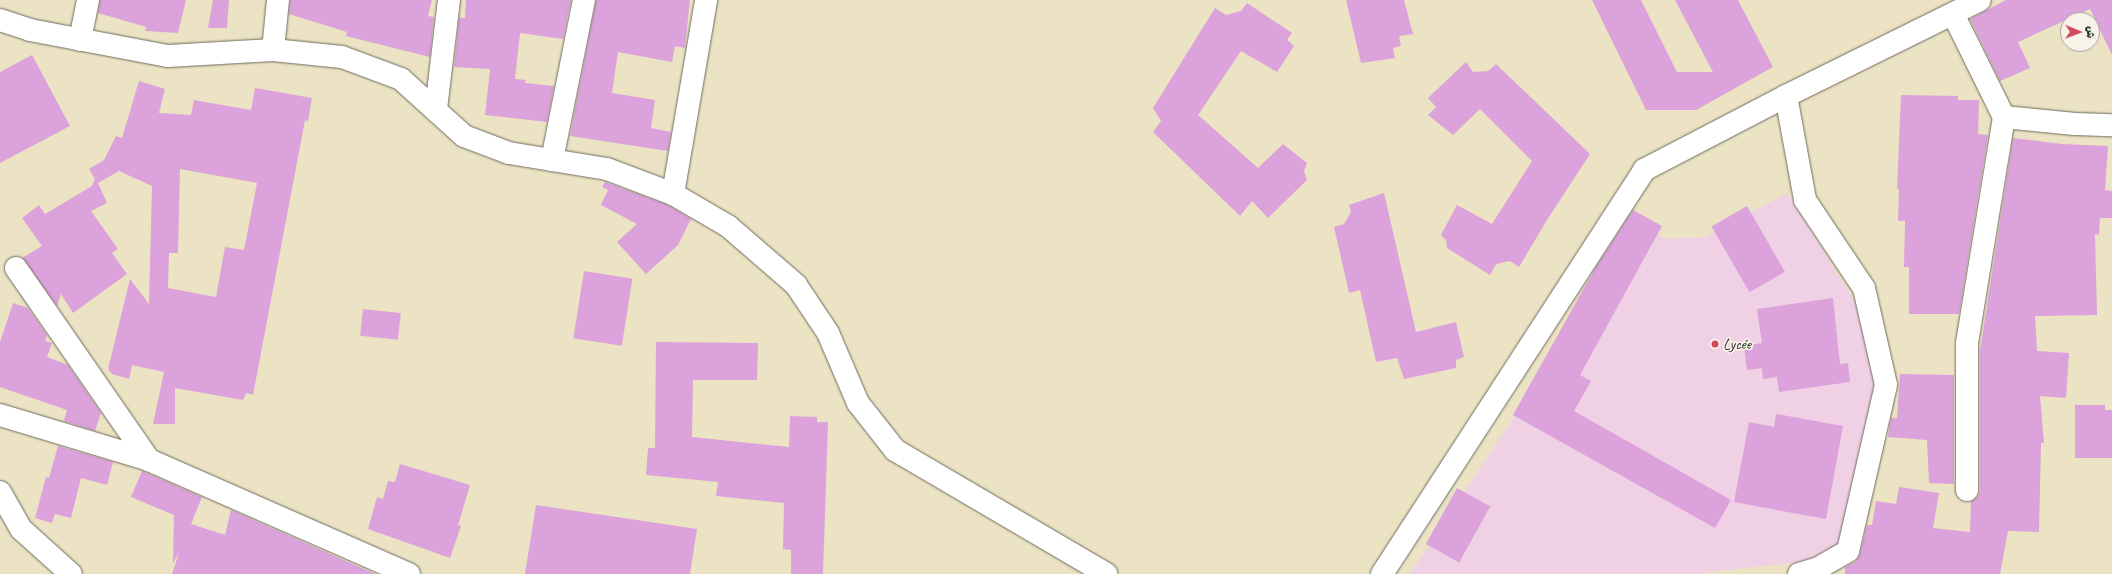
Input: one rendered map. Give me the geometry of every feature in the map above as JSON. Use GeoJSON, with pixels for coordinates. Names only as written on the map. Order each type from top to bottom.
{"type":"FeatureCollection","features":[{"type":"Feature","properties":{"kind":"street"},"geometry":{"type":"LineString","coordinates":[[80,40],[88,0]]}},
{"type":"Feature","properties":{"kind":"street"},"geometry":{"type":"LineString","coordinates":[[273,50],[278,0]]}},
{"type":"Feature","properties":{"kind":"street"},"geometry":{"type":"LineString","coordinates":[[436,109],[449,0]]}},
{"type":"Feature","properties":{"kind":"street"},"geometry":{"type":"LineString","coordinates":[[552,160],[584,0]]}},
{"type":"Feature","properties":{"kind":"street"},"geometry":{"type":"LineString","coordinates":[[673,194],[706,0]]}},
{"type":"Feature","properties":{"kind":"street"},"geometry":{"type":"LineString","coordinates":[[1382,574],[1644,170],[1786,96],[1980,0]]}},
{"type":"Feature","properties":{"kind":"street"},"geometry":{"type":"LineString","coordinates":[[1952,14],[2004,118],[1967,343],[1967,490]]}},
{"type":"Feature","properties":{"kind":"street"},"geometry":{"type":"LineString","coordinates":[[0,20],[30,30],[168,56],[273,50],[342,57],[401,80],[436,109],[464,136],[509,153],[607,169],[673,194],[728,226],[796,285],[828,334],[858,403],[895,450],[1106,574]]}},
{"type":"Feature","properties":{"kind":"street"},"geometry":{"type":"LineString","coordinates":[[1786,96],[1804,200],[1864,288],[1886,385],[1848,551],[1819,568],[1799,574]]}},
{"type":"Feature","properties":{"kind":"street"},"geometry":{"type":"LineString","coordinates":[[2004,118],[2075,124],[2112,125]]}},
{"type":"Feature","properties":{"kind":"street"},"geometry":{"type":"LineString","coordinates":[[16,268],[149,460]]}},
{"type":"Feature","properties":{"kind":"street"},"geometry":{"type":"LineString","coordinates":[[0,415],[149,460],[409,574]]}},
{"type":"Feature","properties":{"kind":"street"},"geometry":{"type":"LineString","coordinates":[[0,492],[21,529],[71,574]]}},
{"type":"Feature","properties":{"kind":"shaded area","name":"Lycée"},"geometry":{"type":"Polygon","coordinates":[[[1787,193],[1856,304],[1880,384],[1844,543],[1819,560],[1694,574],[1410,574],[1639,228],[1667,239],[1706,237],[1787,193]]]}},
{"type":"Feature","properties":{"kind":"building"},"geometry":{"type":"Polygon","coordinates":[[[100,0],[186,0],[178,33],[145,31],[146,27],[98,13],[100,0]]]}},
{"type":"Feature","properties":{"kind":"building"},"geometry":{"type":"Polygon","coordinates":[[[213,0],[229,0],[227,28],[208,28],[213,0]]]}},
{"type":"Feature","properties":{"kind":"building"},"geometry":{"type":"Polygon","coordinates":[[[290,0],[432,0],[428,16],[434,17],[430,57],[346,36],[347,32],[289,14],[290,0]]]}},
{"type":"Feature","properties":{"kind":"building"},"geometry":{"type":"Polygon","coordinates":[[[466,0],[571,0],[563,39],[520,33],[515,79],[526,80],[525,83],[554,86],[547,122],[485,115],[490,69],[454,67],[459,18],[465,18],[466,0]]]}},
{"type":"Feature","properties":{"kind":"building"},"geometry":{"type":"Polygon","coordinates":[[[596,0],[690,0],[685,48],[675,46],[672,62],[618,52],[612,93],[655,100],[651,128],[671,132],[668,151],[570,136],[596,0]]]}},
{"type":"Feature","properties":{"kind":"building"},"geometry":{"type":"Polygon","coordinates":[[[1346,0],[1404,0],[1413,34],[1399,36],[1401,46],[1393,48],[1395,58],[1361,63],[1346,0]]]}},
{"type":"Feature","properties":{"kind":"building"},"geometry":{"type":"Polygon","coordinates":[[[1592,0],[1641,0],[1677,72],[1713,72],[1675,0],[1738,0],[1773,67],[1696,110],[1646,110],[1592,0]]]}},
{"type":"Feature","properties":{"kind":"building"},"geometry":{"type":"Polygon","coordinates":[[[2006,0],[2112,0],[2112,55],[2100,30],[2100,12],[2091,12],[2090,9],[2083,12],[2060,12],[2060,23],[2018,42],[2030,68],[2000,81],[1970,19],[2006,0]]]}},
{"type":"Feature","properties":{"kind":"building"},"geometry":{"type":"Polygon","coordinates":[[[1247,3],[1292,33],[1287,40],[1294,46],[1277,72],[1241,51],[1198,115],[1258,168],[1283,144],[1307,163],[1304,171],[1307,180],[1268,218],[1252,201],[1240,216],[1153,132],[1161,121],[1153,108],[1215,8],[1226,15],[1241,11],[1247,3]]]}},
{"type":"Feature","properties":{"kind":"building"},"geometry":{"type":"Polygon","coordinates":[[[32,55],[70,126],[0,163],[0,72],[32,55]]]}},
{"type":"Feature","properties":{"kind":"building"},"geometry":{"type":"Polygon","coordinates":[[[1466,62],[1473,72],[1488,71],[1496,64],[1590,154],[1547,220],[1519,267],[1510,261],[1496,264],[1490,275],[1447,248],[1446,240],[1441,235],[1457,205],[1492,224],[1532,161],[1480,109],[1453,135],[1428,115],[1436,107],[1428,98],[1466,62]]]}},
{"type":"Feature","properties":{"kind":"building"},"geometry":{"type":"Polygon","coordinates":[[[139,81],[165,89],[159,113],[191,115],[194,100],[251,110],[255,88],[312,98],[308,121],[305,120],[253,395],[246,393],[243,400],[175,388],[175,424],[153,424],[164,372],[132,365],[129,379],[112,374],[108,369],[130,279],[149,304],[152,186],[119,171],[98,183],[107,203],[91,211],[118,249],[112,253],[127,274],[73,313],[61,294],[57,306],[22,258],[42,246],[22,218],[39,205],[45,214],[92,186],[95,179],[89,169],[104,160],[116,136],[122,138],[139,81]],[[180,169],[178,253],[169,253],[168,288],[216,297],[225,247],[244,250],[257,183],[180,169]]]}},
{"type":"Feature","properties":{"kind":"building"},"geometry":{"type":"Polygon","coordinates":[[[1901,95],[1958,96],[1958,100],[1979,100],[1978,134],[1988,135],[1959,314],[1909,314],[1909,267],[1904,267],[1905,221],[1898,221],[1899,189],[1897,189],[1901,95]]]}},
{"type":"Feature","properties":{"kind":"building"},"geometry":{"type":"Polygon","coordinates":[[[2013,138],[2062,144],[2108,146],[2105,190],[2112,191],[2112,218],[2100,218],[2099,235],[2095,234],[2097,315],[2035,316],[2037,351],[2069,353],[2066,398],[2040,396],[2044,443],[2041,443],[2039,532],[2008,531],[2000,574],[1845,574],[1845,567],[1855,562],[1860,554],[1867,525],[1872,525],[1876,501],[1896,504],[1899,487],[1939,493],[1933,528],[1970,532],[1971,501],[1978,497],[1980,490],[1980,351],[2013,138]]]}},
{"type":"Feature","properties":{"kind":"building"},"geometry":{"type":"Polygon","coordinates":[[[605,182],[668,205],[691,219],[678,245],[646,274],[617,242],[637,224],[601,205],[608,190],[602,187],[605,182]]]}},
{"type":"Feature","properties":{"kind":"building"},"geometry":{"type":"Polygon","coordinates":[[[1384,193],[1416,332],[1456,322],[1464,357],[1456,360],[1456,368],[1404,379],[1397,358],[1376,362],[1360,290],[1349,293],[1334,227],[1344,224],[1351,212],[1349,205],[1384,193]]]}},
{"type":"Feature","properties":{"kind":"building"},"geometry":{"type":"Polygon","coordinates":[[[1747,206],[1785,272],[1749,292],[1711,226],[1747,206]]]}},
{"type":"Feature","properties":{"kind":"building"},"geometry":{"type":"Polygon","coordinates":[[[1633,210],[1662,226],[1580,375],[1591,381],[1574,411],[1731,500],[1715,528],[1513,415],[1597,265],[1633,210]]]}},
{"type":"Feature","properties":{"kind":"building"},"geometry":{"type":"Polygon","coordinates":[[[584,271],[632,279],[622,346],[573,338],[584,271]]]}},
{"type":"Feature","properties":{"kind":"building"},"geometry":{"type":"Polygon","coordinates":[[[1833,298],[1840,364],[1848,363],[1850,382],[1779,392],[1777,377],[1763,379],[1762,368],[1747,370],[1744,346],[1762,343],[1757,309],[1833,298]]]}},
{"type":"Feature","properties":{"kind":"building"},"geometry":{"type":"Polygon","coordinates":[[[13,303],[28,308],[47,335],[45,341],[52,343],[47,357],[68,365],[101,413],[95,431],[64,421],[67,410],[0,387],[0,342],[13,303]]]}},
{"type":"Feature","properties":{"kind":"building"},"geometry":{"type":"Polygon","coordinates":[[[363,309],[401,313],[398,340],[360,336],[363,309]]]}},
{"type":"Feature","properties":{"kind":"building"},"geometry":{"type":"Polygon","coordinates":[[[656,342],[758,343],[757,380],[693,380],[692,437],[789,447],[790,416],[817,417],[817,422],[828,422],[823,574],[791,574],[791,550],[783,549],[784,503],[716,496],[718,482],[646,475],[648,448],[655,448],[656,342]]]}},
{"type":"Feature","properties":{"kind":"building"},"geometry":{"type":"Polygon","coordinates":[[[1900,374],[1954,375],[1954,484],[1929,483],[1927,440],[1888,437],[1891,418],[1897,418],[1900,374]]]}},
{"type":"Feature","properties":{"kind":"building"},"geometry":{"type":"Polygon","coordinates":[[[2075,405],[2105,405],[2105,410],[2112,410],[2112,458],[2075,458],[2075,405]]]}},
{"type":"Feature","properties":{"kind":"building"},"geometry":{"type":"Polygon","coordinates":[[[1776,414],[1843,426],[1826,519],[1734,502],[1749,422],[1774,427],[1776,414]]]}},
{"type":"Feature","properties":{"kind":"building"},"geometry":{"type":"Polygon","coordinates":[[[58,446],[113,462],[107,485],[81,478],[71,518],[55,514],[52,523],[35,518],[46,477],[49,478],[58,446]]]}},
{"type":"Feature","properties":{"kind":"building"},"geometry":{"type":"Polygon","coordinates":[[[400,464],[470,485],[458,525],[461,526],[450,558],[368,529],[377,497],[383,499],[388,481],[395,482],[400,464]]]}},
{"type":"Feature","properties":{"kind":"building"},"geometry":{"type":"Polygon","coordinates":[[[142,471],[202,497],[191,524],[225,535],[231,510],[375,574],[172,574],[179,553],[173,563],[174,515],[131,497],[142,471]]]}},
{"type":"Feature","properties":{"kind":"building"},"geometry":{"type":"Polygon","coordinates":[[[1457,488],[1490,506],[1459,562],[1426,544],[1457,488]]]}},
{"type":"Feature","properties":{"kind":"building"},"geometry":{"type":"Polygon","coordinates":[[[536,505],[697,529],[690,574],[525,574],[536,505]]]}},
{"type":"Feature","properties":{"kind":"place","name":"Lycée"},"geometry":{"type":"Point","coordinates":[1715,344]}}]}
